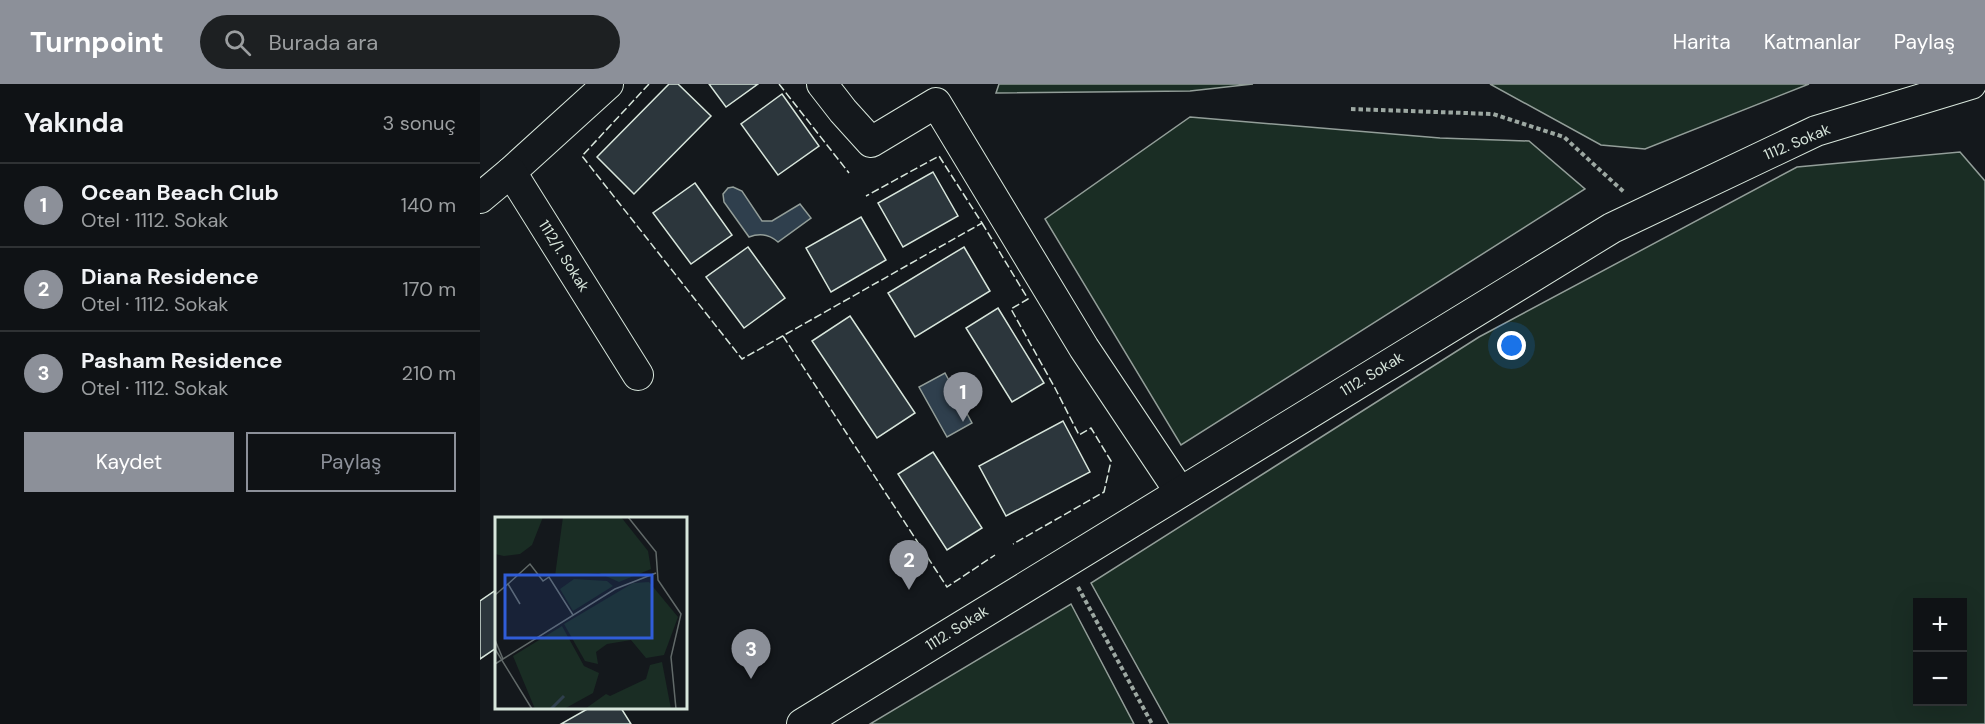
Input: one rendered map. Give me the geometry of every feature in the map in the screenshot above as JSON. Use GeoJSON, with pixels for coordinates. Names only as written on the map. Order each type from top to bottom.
{"type":"FeatureCollection","features":[{"type":"Feature","properties":{"kind":"street"},"geometry":{"type":"LineString","coordinates":[[480,198],[608,84]]}},
{"type":"Feature","properties":{"kind":"street"},"geometry":{"type":"LineString","coordinates":[[822,84],[871,142],[936,103],[1084,348],[1180,492]]}},
{"type":"Feature","properties":{"kind":"street","name":"1112. Sokak"},"geometry":{"type":"LineString","coordinates":[[802,724],[1612,228],[1816,131],[1971,84]]}},
{"type":"Feature","properties":{"kind":"street","name":"1112/1. Sokak"},"geometry":{"type":"LineString","coordinates":[[511,172],[638,375]]}},
{"type":"Feature","properties":{"kind":"path"},"geometry":{"type":"LineString","coordinates":[[1351,109],[1493,114],[1564,137],[1645,212]]}},
{"type":"Feature","properties":{"kind":"path"},"geometry":{"type":"LineString","coordinates":[[1065,562],[1152,724]]}},
{"type":"Feature","properties":{"kind":"green space"},"geometry":{"type":"Polygon","coordinates":[[[999,84],[1253,84],[1190,91],[996,93],[999,84]]]}},
{"type":"Feature","properties":{"kind":"green space"},"geometry":{"type":"Polygon","coordinates":[[[1490,84],[1809,84],[1645,149],[1601,145],[1490,84]]]}},
{"type":"Feature","properties":{"kind":"green space"},"geometry":{"type":"Polygon","coordinates":[[[1190,117],[1440,138],[1529,141],[1585,189],[1181,445],[1045,219],[1190,117]]]}},
{"type":"Feature","properties":{"kind":"green space"},"geometry":{"type":"Polygon","coordinates":[[[1960,152],[1985,181],[1985,724],[1169,724],[1091,583],[1479,337],[1797,167],[1960,152]]]}},
{"type":"Feature","properties":{"kind":"green space"},"geometry":{"type":"Polygon","coordinates":[[[1071,604],[1134,724],[870,724],[1071,604]]]}},
{"type":"Feature","properties":{"kind":"water"},"geometry":{"type":"Polygon","coordinates":[[[733,187],[742,191],[762,221],[772,221],[800,204],[811,218],[778,242],[764,235],[749,237],[724,202],[723,194],[728,188],[733,187]]]}},
{"type":"Feature","properties":{"kind":"water"},"geometry":{"type":"Polygon","coordinates":[[[945,373],[972,423],[947,437],[919,387],[945,373]]]}},
{"type":"Feature","properties":{"kind":"building"},"geometry":{"type":"Polygon","coordinates":[[[669,84],[678,84],[711,116],[634,194],[597,157],[669,84]]]}},
{"type":"Feature","properties":{"kind":"building"},"geometry":{"type":"Polygon","coordinates":[[[709,84],[758,84],[726,107],[709,84]]]}},
{"type":"Feature","properties":{"kind":"building"},"geometry":{"type":"Polygon","coordinates":[[[782,94],[819,146],[778,175],[741,124],[782,94]]]}},
{"type":"Feature","properties":{"kind":"building"},"geometry":{"type":"Polygon","coordinates":[[[933,172],[958,216],[903,247],[878,203],[933,172]]]}},
{"type":"Feature","properties":{"kind":"building"},"geometry":{"type":"Polygon","coordinates":[[[695,183],[732,235],[691,264],[653,213],[695,183]]]}},
{"type":"Feature","properties":{"kind":"building"},"geometry":{"type":"Polygon","coordinates":[[[861,217],[886,260],[831,292],[806,248],[861,217]]]}},
{"type":"Feature","properties":{"kind":"building"},"geometry":{"type":"Polygon","coordinates":[[[748,247],[785,298],[744,328],[706,277],[748,247]]]}},
{"type":"Feature","properties":{"kind":"building"},"geometry":{"type":"Polygon","coordinates":[[[964,247],[990,291],[915,337],[888,293],[964,247]]]}},
{"type":"Feature","properties":{"kind":"building"},"geometry":{"type":"Polygon","coordinates":[[[998,308],[1044,383],[1012,402],[966,328],[998,308]]]}},
{"type":"Feature","properties":{"kind":"building"},"geometry":{"type":"Polygon","coordinates":[[[850,316],[915,413],[877,438],[812,341],[850,316]]]}},
{"type":"Feature","properties":{"kind":"building"},"geometry":{"type":"Polygon","coordinates":[[[1063,421],[1090,472],[1006,516],[979,466],[1063,421]]]}},
{"type":"Feature","properties":{"kind":"building"},"geometry":{"type":"Polygon","coordinates":[[[933,452],[982,528],[947,550],[898,474],[933,452]]]}},
{"type":"Feature","properties":{"kind":"building"},"geometry":{"type":"Polygon","coordinates":[[[495,591],[495,649],[480,659],[480,601],[495,591]]]}},
{"type":"Feature","properties":{"kind":"building"},"geometry":{"type":"Polygon","coordinates":[[[587,709],[622,709],[631,724],[561,724],[587,709]]]}},
{"type":"Feature","properties":{"kind":"fence"},"geometry":{"type":"LineString","coordinates":[[649,84],[582,156],[742,359],[982,223],[939,156],[866,196]]}},
{"type":"Feature","properties":{"kind":"fence"},"geometry":{"type":"LineString","coordinates":[[779,84],[849,173]]}},
{"type":"Feature","properties":{"kind":"fence"},"geometry":{"type":"LineString","coordinates":[[982,223],[1028,299],[1011,309],[1079,435],[1091,428],[1111,461],[1104,492],[1013,544]]}},
{"type":"Feature","properties":{"kind":"fence"},"geometry":{"type":"LineString","coordinates":[[783,336],[947,587],[995,555]]}},
{"type":"Feature","properties":{"kind":"place","name":"Ocean Beach Club"},"geometry":{"type":"Point","coordinates":[963,422]}},
{"type":"Feature","properties":{"kind":"place","name":"Diana Residence"},"geometry":{"type":"Point","coordinates":[909,590]}},
{"type":"Feature","properties":{"kind":"place","name":"Pasham Residence"},"geometry":{"type":"Point","coordinates":[751,679]}}]}
